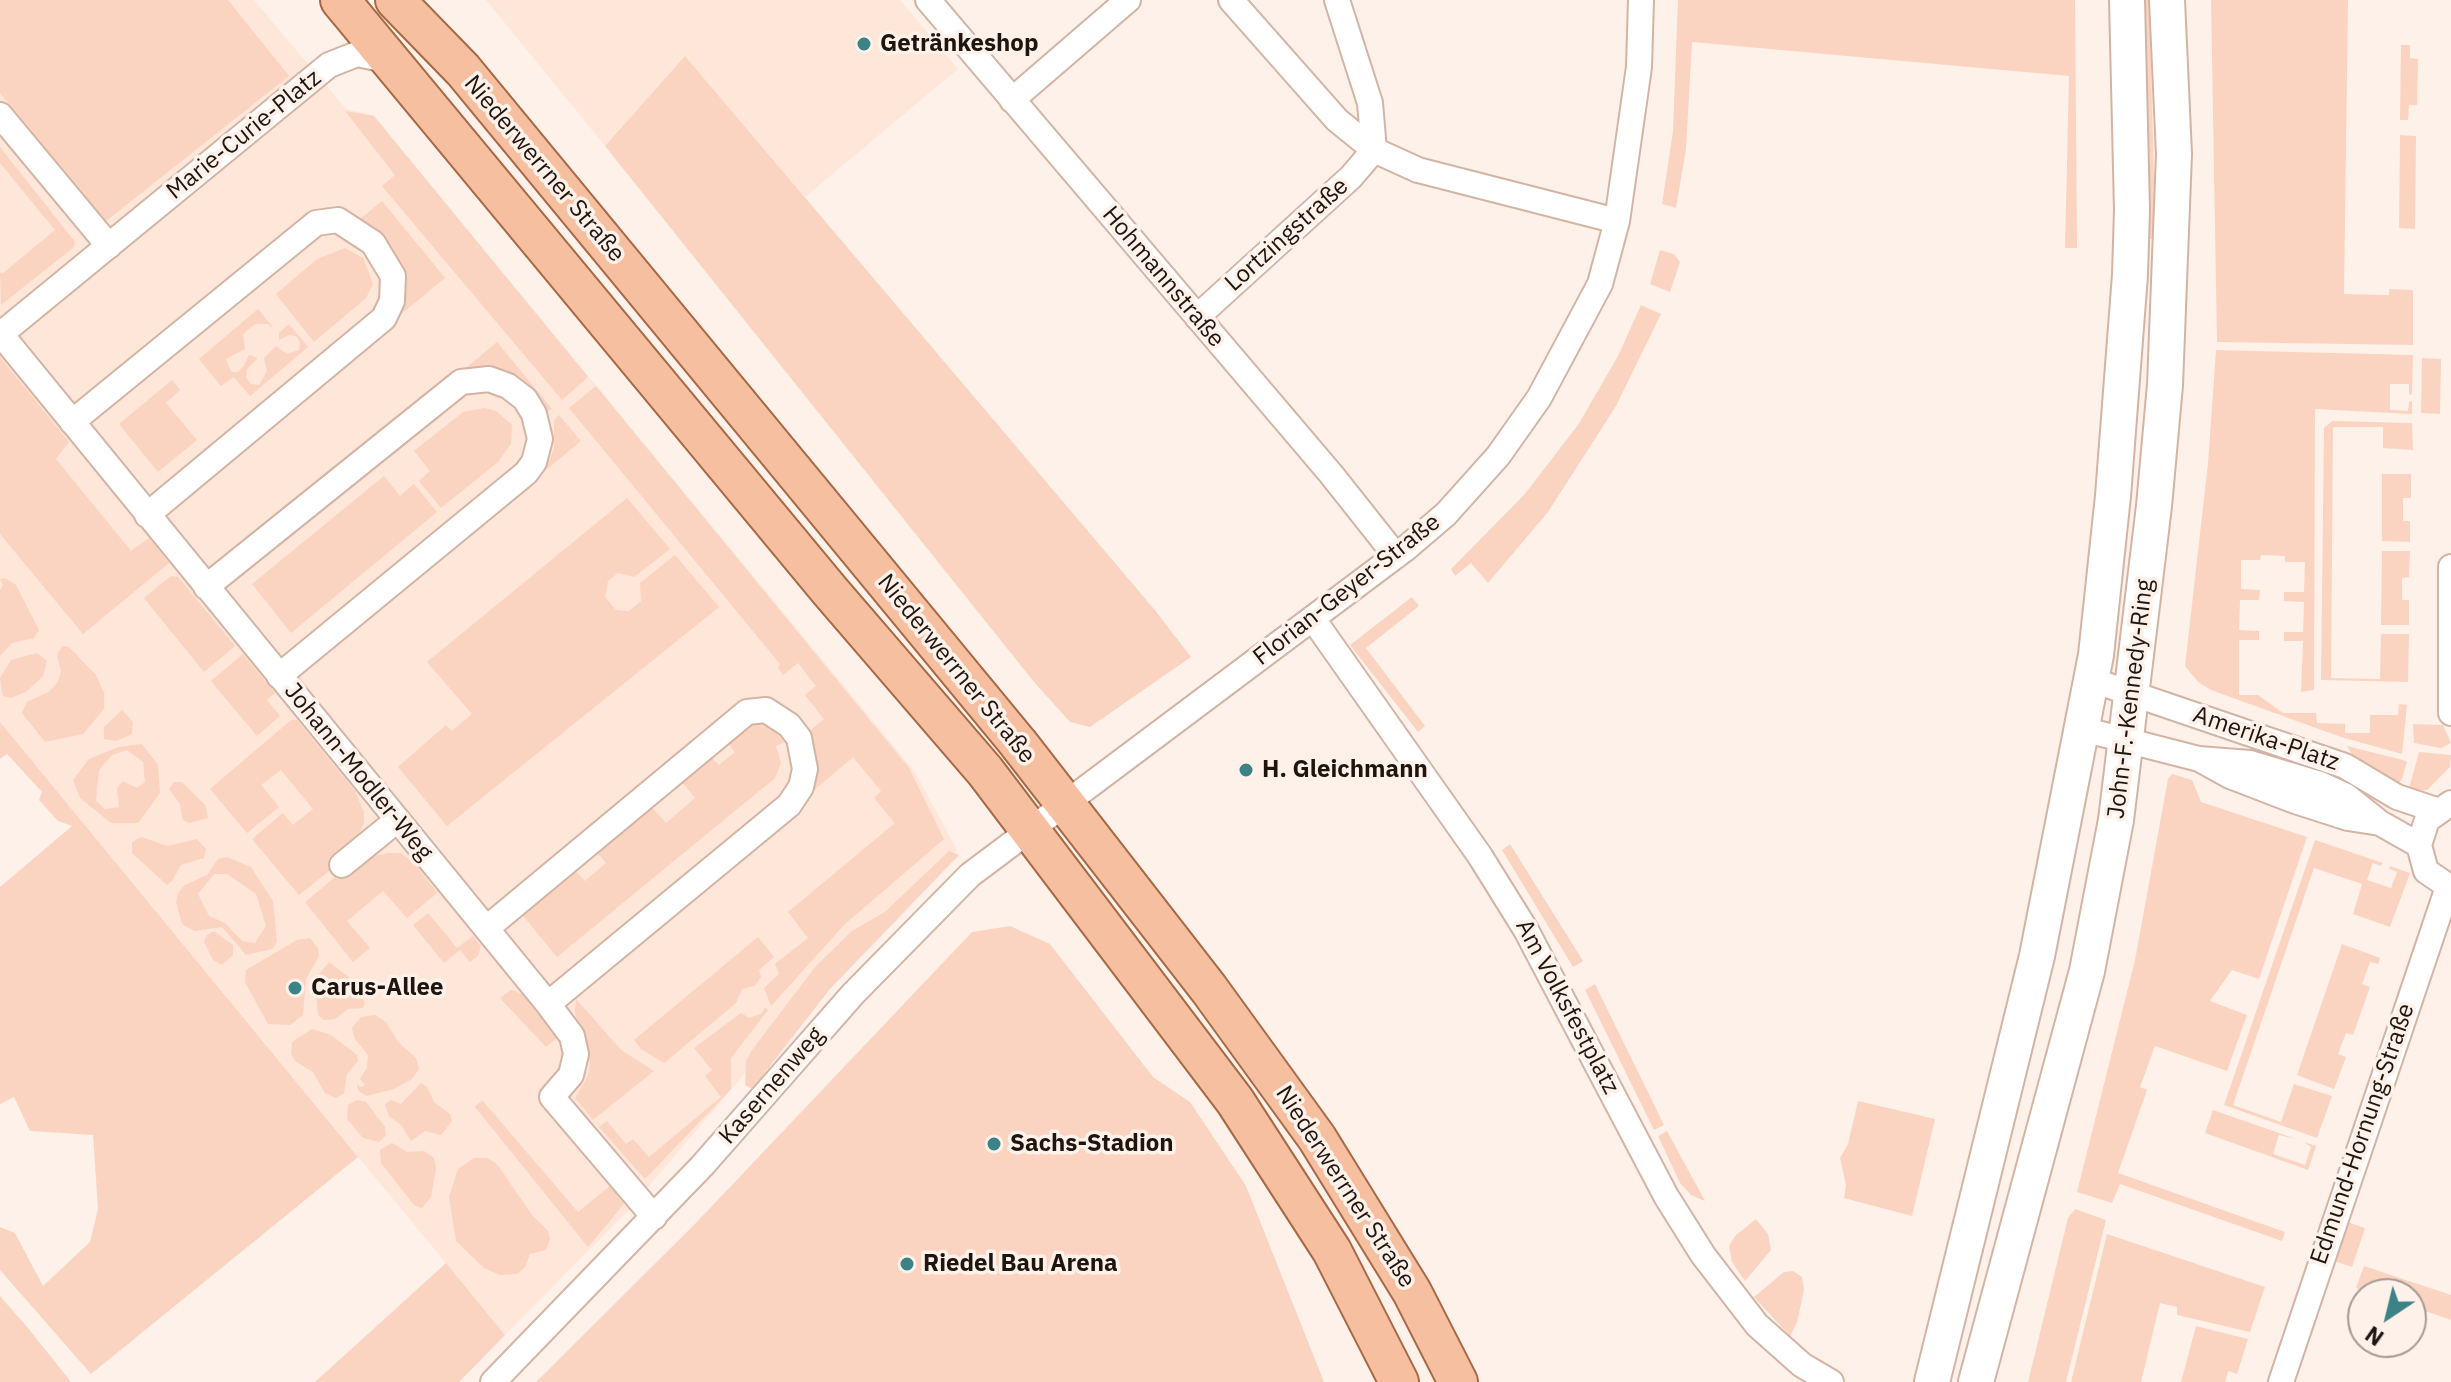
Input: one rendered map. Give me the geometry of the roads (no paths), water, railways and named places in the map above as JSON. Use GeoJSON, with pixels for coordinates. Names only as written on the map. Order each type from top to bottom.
{"type":"FeatureCollection","features":[{"type":"Feature","properties":{"kind":"main road","name":"Niederwerrner Straße"},"geometry":{"type":"LineString","coordinates":[[340,0],[830,591],[985,771],[1235,1101],[1332,1251],[1399,1382]]}},
{"type":"Feature","properties":{"kind":"main road","name":"Niederwerrner Straße"},"geometry":{"type":"LineString","coordinates":[[395,0],[472,81],[1018,743],[1209,989],[1317,1138],[1412,1292],[1458,1382]]}},
{"type":"Feature","properties":{"kind":"main road","name":"John-F.-Kennedy-Ring"},"geometry":{"type":"LineString","coordinates":[[1932,1382],[2037,956],[2092,680],[2115,482],[2130,275],[2132,210],[2127,0]]}},
{"type":"Feature","properties":{"kind":"main road","name":"John-F.-Kennedy-Ring"},"geometry":{"type":"LineString","coordinates":[[1976,1382],[2087,971],[2116,820],[2154,506],[2170,281],[2174,154],[2167,0]]}},
{"type":"Feature","properties":{"kind":"street","name":"Hohmannstraße"},"geometry":{"type":"LineString","coordinates":[[928,0],[1396,556]]}},
{"type":"Feature","properties":{"kind":"street"},"geometry":{"type":"LineString","coordinates":[[1012,100],[1128,0]]}},
{"type":"Feature","properties":{"kind":"street"},"geometry":{"type":"LineString","coordinates":[[1231,0],[1337,120],[1374,150],[1418,170],[1617,221]]}},
{"type":"Feature","properties":{"kind":"street"},"geometry":{"type":"LineString","coordinates":[[1337,0],[1370,103],[1374,150]]}},
{"type":"Feature","properties":{"kind":"street","name":"Florian-Geyer-Straße"},"geometry":{"type":"LineString","coordinates":[[1063,803],[1396,556],[1474,485],[1539,398],[1588,313],[1600,284],[1617,221],[1639,67],[1641,0]]}},
{"type":"Feature","properties":{"kind":"street","name":"Marie-Curie-Platz"},"geometry":{"type":"LineString","coordinates":[[1,333],[329,65],[357,54],[391,61]]}},
{"type":"Feature","properties":{"kind":"street"},"geometry":{"type":"LineString","coordinates":[[0,115],[109,246]]}},
{"type":"Feature","properties":{"kind":"street","name":"Lortzingstraße"},"geometry":{"type":"LineString","coordinates":[[1197,317],[1351,177],[1374,150]]}},
{"type":"Feature","properties":{"kind":"street"},"geometry":{"type":"LineString","coordinates":[[72,422],[316,223],[338,220],[373,243],[393,276],[392,301],[384,318],[147,515]]}},
{"type":"Feature","properties":{"kind":"street","name":"Johann-Modler-Weg"},"geometry":{"type":"LineString","coordinates":[[1,333],[572,1036],[576,1054],[571,1075],[552,1097],[654,1217]]}},
{"type":"Feature","properties":{"kind":"street"},"geometry":{"type":"LineString","coordinates":[[206,587],[461,382],[489,379],[508,386],[525,399],[534,414],[540,439],[534,462],[526,473],[279,676]]}},
{"type":"Feature","properties":{"kind":"street"},"geometry":{"type":"LineString","coordinates":[[2451,567],[2451,713]]}},
{"type":"Feature","properties":{"kind":"street","name":"Am Volksfestplatz"},"geometry":{"type":"LineString","coordinates":[[1313,619],[1473,846],[1526,930],[1666,1196],[1703,1255],[1757,1325],[1802,1365],[1831,1382]]}},
{"type":"Feature","properties":{"kind":"street","name":"Amerika-Platz"},"geometry":{"type":"LineString","coordinates":[[2092,680],[2345,766],[2397,797],[2444,807]]}},
{"type":"Feature","properties":{"kind":"street"},"geometry":{"type":"LineString","coordinates":[[487,928],[747,712],[766,710],[789,725],[799,738],[805,769],[801,787],[789,805],[548,1004]]}},
{"type":"Feature","properties":{"kind":"street","name":"Amerika-Platz"},"geometry":{"type":"LineString","coordinates":[[2082,729],[2199,759],[2230,776],[2283,797],[2348,818],[2380,823],[2419,845],[2421,831],[2444,807]]}},
{"type":"Feature","properties":{"kind":"street","name":"Kasernenweg"},"geometry":{"type":"LineString","coordinates":[[493,1382],[654,1217],[905,939],[970,875],[1063,803]]}},
{"type":"Feature","properties":{"kind":"street"},"geometry":{"type":"LineString","coordinates":[[342,865],[396,821]]}},
{"type":"Feature","properties":{"kind":"street"},"geometry":{"type":"LineString","coordinates":[[2419,845],[2426,871],[2449,888]]}},
{"type":"Feature","properties":{"kind":"street","name":"Edmund-Hornung-Straße"},"geometry":{"type":"LineString","coordinates":[[2281,1382],[2449,888]]}},
{"type":"Feature","properties":{"kind":"place","name":"Getränkeshop"},"geometry":{"type":"Point","coordinates":[864,44]}},
{"type":"Feature","properties":{"kind":"place","name":"H. Gleichmann"},"geometry":{"type":"Point","coordinates":[1246,770]}},
{"type":"Feature","properties":{"kind":"place","name":"Carus-Allee"},"geometry":{"type":"Point","coordinates":[295,988]}},
{"type":"Feature","properties":{"kind":"place","name":"Sachs-Stadion"},"geometry":{"type":"Point","coordinates":[994,1144]}},
{"type":"Feature","properties":{"kind":"place","name":"Riedel Bau Arena"},"geometry":{"type":"Point","coordinates":[907,1264]}}]}
